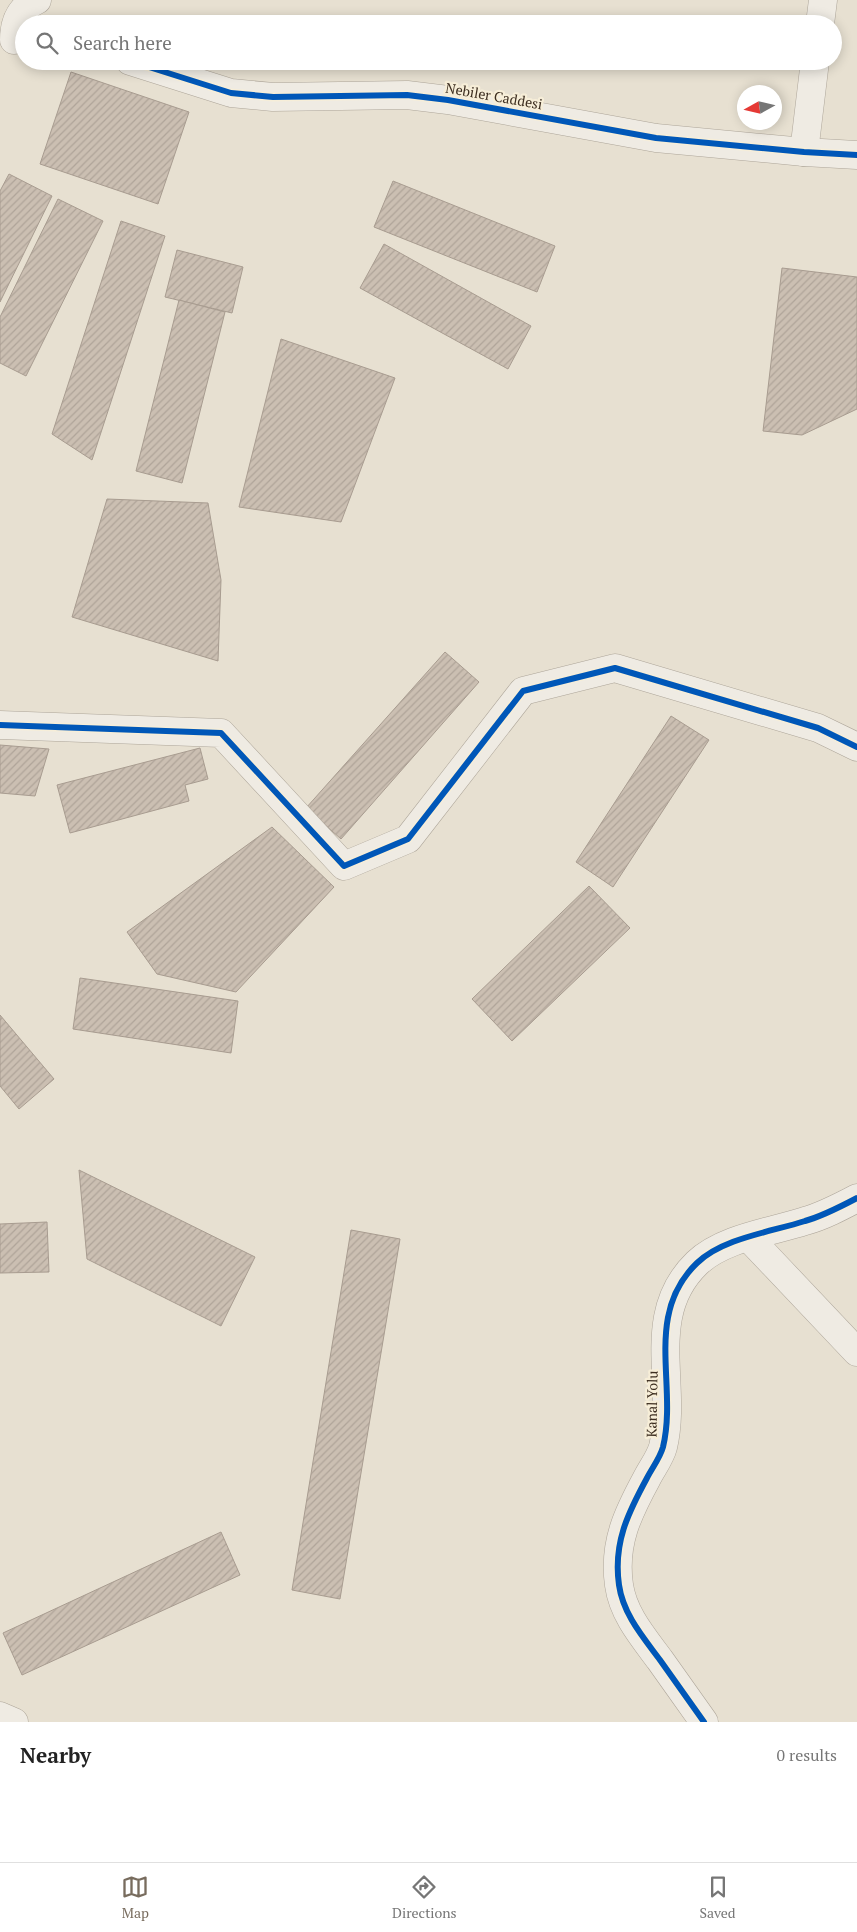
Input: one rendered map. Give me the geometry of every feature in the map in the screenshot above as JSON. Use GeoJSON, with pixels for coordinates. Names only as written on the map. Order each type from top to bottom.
{"type":"FeatureCollection","features":[{"type":"Feature","properties":{"kind":"street"},"geometry":{"type":"LineString","coordinates":[[19,15],[31,2],[37,0]]}},
{"type":"Feature","properties":{"kind":"street"},"geometry":{"type":"LineString","coordinates":[[821,15],[823,0]]}},
{"type":"Feature","properties":{"kind":"street"},"geometry":{"type":"LineString","coordinates":[[13,41],[15,23]]}},
{"type":"Feature","properties":{"kind":"street","name":"Nebiler Caddesi"},"geometry":{"type":"LineString","coordinates":[[158,70],[230,93],[273,97],[397,95],[424,97],[656,138],[857,155]]}},
{"type":"Feature","properties":{"kind":"street"},"geometry":{"type":"LineString","coordinates":[[804,152],[814,70]]}},
{"type":"Feature","properties":{"kind":"street"},"geometry":{"type":"LineString","coordinates":[[0,725],[222,733],[344,866],[408,839],[522,691],[615,668],[818,728],[857,746]]}},
{"type":"Feature","properties":{"kind":"street","name":"Kanal Yolu"},"geometry":{"type":"LineString","coordinates":[[704,1722],[630,1618],[619,1587],[617,1561],[621,1534],[630,1511],[663,1449],[666,1422],[665,1338],[668,1314],[678,1288],[696,1264],[714,1250],[807,1221],[857,1198]]}},
{"type":"Feature","properties":{"kind":"street"},"geometry":{"type":"LineString","coordinates":[[750,1238],[857,1352]]}},
{"type":"Feature","properties":{"kind":"street"},"geometry":{"type":"LineString","coordinates":[[0,1716],[14,1722]]}},
{"type":"Feature","properties":{"kind":"building"},"geometry":{"type":"Polygon","coordinates":[[[71,72],[189,112],[158,204],[40,164],[71,72]]]}},
{"type":"Feature","properties":{"kind":"building"},"geometry":{"type":"Polygon","coordinates":[[[9,174],[52,196],[0,302],[0,191],[9,174]]]}},
{"type":"Feature","properties":{"kind":"building"},"geometry":{"type":"Polygon","coordinates":[[[393,181],[555,246],[537,292],[374,227],[393,181]]]}},
{"type":"Feature","properties":{"kind":"building"},"geometry":{"type":"Polygon","coordinates":[[[58,199],[103,221],[26,376],[0,363],[0,317],[58,199]]]}},
{"type":"Feature","properties":{"kind":"building"},"geometry":{"type":"Polygon","coordinates":[[[121,221],[165,236],[92,460],[52,434],[121,221]]]}},
{"type":"Feature","properties":{"kind":"building"},"geometry":{"type":"Polygon","coordinates":[[[384,244],[531,326],[508,369],[360,288],[384,244]]]}},
{"type":"Feature","properties":{"kind":"building"},"geometry":{"type":"Polygon","coordinates":[[[177,250],[243,267],[232,313],[165,297],[177,250]]]}},
{"type":"Feature","properties":{"kind":"building"},"geometry":{"type":"Polygon","coordinates":[[[782,268],[857,277],[857,409],[802,435],[763,431],[782,268]]]}},
{"type":"Feature","properties":{"kind":"building"},"geometry":{"type":"Polygon","coordinates":[[[179,300],[225,312],[182,483],[136,471],[179,300]]]}},
{"type":"Feature","properties":{"kind":"building"},"geometry":{"type":"Polygon","coordinates":[[[281,339],[395,378],[341,522],[239,507],[281,339]]]}},
{"type":"Feature","properties":{"kind":"building"},"geometry":{"type":"Polygon","coordinates":[[[107,499],[208,503],[221,580],[218,661],[72,617],[107,499]]]}},
{"type":"Feature","properties":{"kind":"building"},"geometry":{"type":"Polygon","coordinates":[[[445,652],[479,682],[341,839],[306,808],[445,652]]]}},
{"type":"Feature","properties":{"kind":"building"},"geometry":{"type":"Polygon","coordinates":[[[671,716],[709,740],[613,887],[576,862],[671,716]]]}},
{"type":"Feature","properties":{"kind":"building"},"geometry":{"type":"Polygon","coordinates":[[[0,745],[49,749],[35,796],[0,793],[0,745]]]}},
{"type":"Feature","properties":{"kind":"building"},"geometry":{"type":"Polygon","coordinates":[[[200,748],[208,779],[185,785],[189,801],[70,833],[57,785],[200,748]]]}},
{"type":"Feature","properties":{"kind":"building"},"geometry":{"type":"Polygon","coordinates":[[[272,827],[334,887],[236,992],[157,974],[127,932],[272,827]]]}},
{"type":"Feature","properties":{"kind":"building"},"geometry":{"type":"Polygon","coordinates":[[[589,886],[630,928],[512,1041],[472,999],[589,886]]]}},
{"type":"Feature","properties":{"kind":"building"},"geometry":{"type":"Polygon","coordinates":[[[80,978],[238,1001],[231,1053],[73,1029],[80,978]]]}},
{"type":"Feature","properties":{"kind":"building"},"geometry":{"type":"Polygon","coordinates":[[[0,1015],[54,1079],[19,1109],[0,1086],[0,1015]]]}},
{"type":"Feature","properties":{"kind":"building"},"geometry":{"type":"Polygon","coordinates":[[[79,1170],[255,1257],[221,1326],[87,1259],[79,1170]]]}},
{"type":"Feature","properties":{"kind":"building"},"geometry":{"type":"Polygon","coordinates":[[[47,1222],[49,1272],[0,1273],[0,1224],[47,1222]]]}},
{"type":"Feature","properties":{"kind":"building"},"geometry":{"type":"Polygon","coordinates":[[[351,1230],[400,1239],[340,1599],[292,1590],[351,1230]]]}},
{"type":"Feature","properties":{"kind":"building"},"geometry":{"type":"Polygon","coordinates":[[[221,1532],[240,1575],[22,1675],[3,1633],[221,1532]]]}},
{"type":"Feature","properties":{"kind":"cycle path"},"geometry":{"type":"LineString","coordinates":[[158,70],[231,93],[273,97],[407,95],[448,100],[656,138],[857,155]]}},
{"type":"Feature","properties":{"kind":"cycle path"},"geometry":{"type":"LineString","coordinates":[[0,725],[221,733],[344,866],[408,839],[523,691],[615,668],[818,728],[857,747]]}},
{"type":"Feature","properties":{"kind":"cycle path"},"geometry":{"type":"LineString","coordinates":[[704,1722],[629,1615],[621,1596],[619,1585],[618,1555],[628,1516],[663,1447],[667,1423],[666,1328],[671,1305],[681,1283],[697,1263],[720,1247],[818,1217],[857,1198]]}}]}
